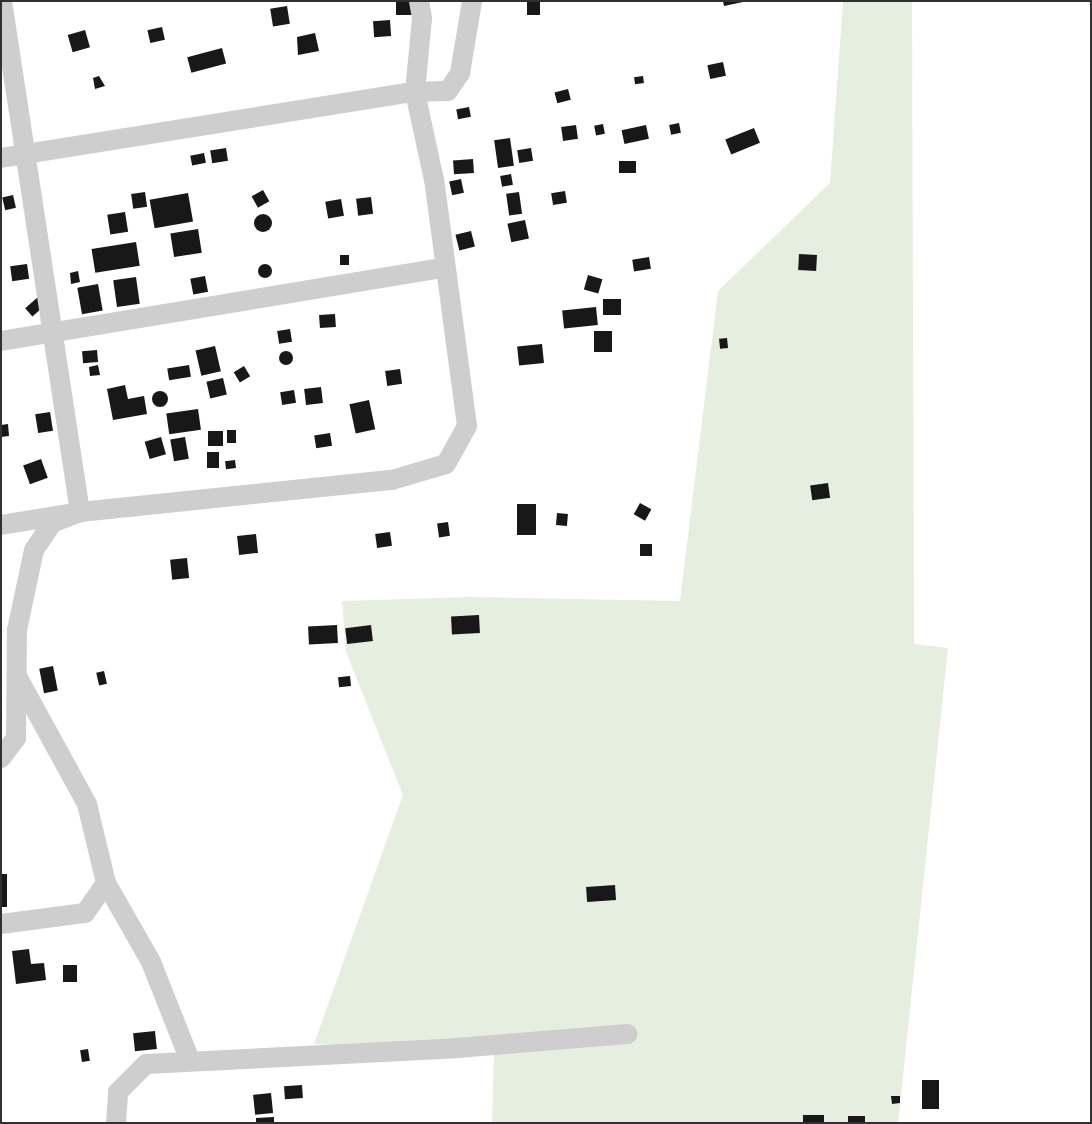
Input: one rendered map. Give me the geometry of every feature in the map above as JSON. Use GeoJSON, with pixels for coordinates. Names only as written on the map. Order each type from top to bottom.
{"type":"FeatureCollection","features":[{"type":"Feature","properties":{"kind":"street"},"geometry":{"type":"LineString","coordinates":[[2,1],[55,331],[80,512]]}},
{"type":"Feature","properties":{"kind":"street"},"geometry":{"type":"LineString","coordinates":[[1,526],[80,512],[392,480],[446,464],[467,426],[444,268],[434,180],[415,92],[422,18],[419,1]]}},
{"type":"Feature","properties":{"kind":"street"},"geometry":{"type":"LineString","coordinates":[[1,158],[27,151],[415,92],[448,91],[460,73],[472,1]]}},
{"type":"Feature","properties":{"kind":"street"},"geometry":{"type":"LineString","coordinates":[[1,340],[444,268]]}},
{"type":"Feature","properties":{"kind":"street"},"geometry":{"type":"LineString","coordinates":[[1,758],[16,738],[16,675],[22,596],[34,550],[52,523],[80,512]]}},
{"type":"Feature","properties":{"kind":"street"},"geometry":{"type":"LineString","coordinates":[[16,675],[87,804],[106,883],[151,962],[189,1058]]}},
{"type":"Feature","properties":{"kind":"street"},"geometry":{"type":"LineString","coordinates":[[1,924],[85,912],[106,883]]}},
{"type":"Feature","properties":{"kind":"street"},"geometry":{"type":"LineString","coordinates":[[116,1123],[118,1092],[146,1064],[189,1058],[457,1048],[627,1034]]}},
{"type":"Feature","properties":{"kind":"green space"},"geometry":{"type":"Polygon","coordinates":[[[843,1],[912,1],[914,644],[948,648],[898,1123],[492,1123],[494,1052],[314,1044],[403,795],[346,652],[342,601],[469,597],[680,601],[718,291],[830,183],[843,1]]]}},
{"type":"Feature","properties":{"kind":"building"},"geometry":{"type":"Polygon","coordinates":[[[396,1],[412,1],[412,15],[396,15],[396,1]]]}},
{"type":"Feature","properties":{"kind":"building"},"geometry":{"type":"Polygon","coordinates":[[[527,1],[540,1],[540,15],[527,15],[527,1]]]}},
{"type":"Feature","properties":{"kind":"building"},"geometry":{"type":"Polygon","coordinates":[[[723,1],[743,1],[743,2],[724,6],[723,1]]]}},
{"type":"Feature","properties":{"kind":"building"},"geometry":{"type":"Polygon","coordinates":[[[287,6],[290,24],[273,26],[270,9],[287,6]]]}},
{"type":"Feature","properties":{"kind":"building"},"geometry":{"type":"Polygon","coordinates":[[[390,20],[391,36],[374,37],[373,21],[390,20]]]}},
{"type":"Feature","properties":{"kind":"building"},"geometry":{"type":"Polygon","coordinates":[[[162,27],[165,40],[150,43],[147,30],[162,27]]]}},
{"type":"Feature","properties":{"kind":"building"},"geometry":{"type":"Polygon","coordinates":[[[85,30],[90,47],[73,52],[68,35],[85,30]]]}},
{"type":"Feature","properties":{"kind":"building"},"geometry":{"type":"Polygon","coordinates":[[[315,33],[319,51],[298,55],[297,37],[315,33]]]}},
{"type":"Feature","properties":{"kind":"building"},"geometry":{"type":"Polygon","coordinates":[[[222,48],[226,63],[191,73],[187,57],[222,48]]]}},
{"type":"Feature","properties":{"kind":"building"},"geometry":{"type":"Polygon","coordinates":[[[723,62],[726,76],[710,79],[707,65],[723,62]]]}},
{"type":"Feature","properties":{"kind":"building"},"geometry":{"type":"Polygon","coordinates":[[[99,76],[105,86],[95,89],[93,78],[99,76]]]}},
{"type":"Feature","properties":{"kind":"building"},"geometry":{"type":"Polygon","coordinates":[[[643,76],[644,83],[635,84],[634,77],[643,76]]]}},
{"type":"Feature","properties":{"kind":"building"},"geometry":{"type":"Polygon","coordinates":[[[568,89],[571,100],[557,103],[554,93],[568,89]]]}},
{"type":"Feature","properties":{"kind":"building"},"geometry":{"type":"Polygon","coordinates":[[[469,107],[471,117],[458,119],[456,109],[469,107]]]}},
{"type":"Feature","properties":{"kind":"building"},"geometry":{"type":"Polygon","coordinates":[[[679,123],[681,133],[671,135],[669,125],[679,123]]]}},
{"type":"Feature","properties":{"kind":"building"},"geometry":{"type":"Polygon","coordinates":[[[603,124],[605,134],[596,136],[594,126],[603,124]]]}},
{"type":"Feature","properties":{"kind":"building"},"geometry":{"type":"Polygon","coordinates":[[[576,125],[578,139],[563,141],[561,127],[576,125]]]}},
{"type":"Feature","properties":{"kind":"building"},"geometry":{"type":"Polygon","coordinates":[[[646,125],[649,139],[624,144],[622,130],[646,125]]]}},
{"type":"Feature","properties":{"kind":"building"},"geometry":{"type":"Polygon","coordinates":[[[754,128],[760,143],[731,154],[725,140],[754,128]]]}},
{"type":"Feature","properties":{"kind":"building"},"geometry":{"type":"Polygon","coordinates":[[[510,138],[514,166],[498,168],[494,140],[510,138]]]}},
{"type":"Feature","properties":{"kind":"building"},"geometry":{"type":"Polygon","coordinates":[[[226,148],[228,161],[212,163],[210,151],[226,148]]]}},
{"type":"Feature","properties":{"kind":"building"},"geometry":{"type":"Polygon","coordinates":[[[531,148],[533,161],[519,163],[517,150],[531,148]]]}},
{"type":"Feature","properties":{"kind":"building"},"geometry":{"type":"Polygon","coordinates":[[[204,153],[206,163],[192,165],[190,156],[204,153]]]}},
{"type":"Feature","properties":{"kind":"building"},"geometry":{"type":"Polygon","coordinates":[[[473,159],[474,173],[454,174],[453,160],[473,159]]]}},
{"type":"Feature","properties":{"kind":"building"},"geometry":{"type":"Polygon","coordinates":[[[619,161],[636,161],[636,173],[619,173],[619,161]]]}},
{"type":"Feature","properties":{"kind":"building"},"geometry":{"type":"Polygon","coordinates":[[[511,174],[513,185],[502,187],[500,176],[511,174]]]}},
{"type":"Feature","properties":{"kind":"building"},"geometry":{"type":"Polygon","coordinates":[[[461,179],[464,193],[452,195],[449,181],[461,179]]]}},
{"type":"Feature","properties":{"kind":"building"},"geometry":{"type":"Polygon","coordinates":[[[263,190],[269,201],[258,208],[252,196],[263,190]]]}},
{"type":"Feature","properties":{"kind":"building"},"geometry":{"type":"Polygon","coordinates":[[[565,191],[567,203],[553,205],[551,193],[565,191]]]}},
{"type":"Feature","properties":{"kind":"building"},"geometry":{"type":"Polygon","coordinates":[[[145,192],[147,207],[133,209],[131,194],[145,192]]]}},
{"type":"Feature","properties":{"kind":"building"},"geometry":{"type":"Polygon","coordinates":[[[519,192],[522,214],[509,216],[506,194],[519,192]]]}},
{"type":"Feature","properties":{"kind":"building"},"geometry":{"type":"Polygon","coordinates":[[[188,193],[193,222],[155,228],[150,200],[188,193]]]}},
{"type":"Feature","properties":{"kind":"building"},"geometry":{"type":"Polygon","coordinates":[[[13,195],[16,208],[5,210],[2,197],[13,195]]]}},
{"type":"Feature","properties":{"kind":"building"},"geometry":{"type":"Polygon","coordinates":[[[371,197],[373,214],[358,216],[356,199],[371,197]]]}},
{"type":"Feature","properties":{"kind":"building"},"geometry":{"type":"Polygon","coordinates":[[[341,199],[344,216],[328,219],[325,202],[341,199]]]}},
{"type":"Feature","properties":{"kind":"building"},"geometry":{"type":"Polygon","coordinates":[[[125,212],[128,232],[110,235],[107,215],[125,212]]]}},
{"type":"Feature","properties":{"kind":"building"},"geometry":{"type":"Polygon","coordinates":[[[263,214],[269,217],[272,223],[269,229],[263,232],[257,229],[254,223],[257,217],[263,214]]]}},
{"type":"Feature","properties":{"kind":"building"},"geometry":{"type":"Polygon","coordinates":[[[525,220],[529,239],[511,242],[507,224],[525,220]]]}},
{"type":"Feature","properties":{"kind":"building"},"geometry":{"type":"Polygon","coordinates":[[[198,229],[202,253],[174,257],[170,233],[198,229]]]}},
{"type":"Feature","properties":{"kind":"building"},"geometry":{"type":"Polygon","coordinates":[[[471,231],[475,247],[459,250],[455,235],[471,231]]]}},
{"type":"Feature","properties":{"kind":"building"},"geometry":{"type":"Polygon","coordinates":[[[136,242],[140,266],[95,273],[92,249],[136,242]]]}},
{"type":"Feature","properties":{"kind":"building"},"geometry":{"type":"Polygon","coordinates":[[[799,254],[817,255],[816,271],[798,270],[799,254]]]}},
{"type":"Feature","properties":{"kind":"building"},"geometry":{"type":"Polygon","coordinates":[[[340,255],[349,255],[349,265],[340,265],[340,255]]]}},
{"type":"Feature","properties":{"kind":"building"},"geometry":{"type":"Polygon","coordinates":[[[649,257],[651,269],[634,272],[632,260],[649,257]]]}},
{"type":"Feature","properties":{"kind":"building"},"geometry":{"type":"Polygon","coordinates":[[[27,264],[29,279],[12,281],[10,266],[27,264]]]}},
{"type":"Feature","properties":{"kind":"building"},"geometry":{"type":"Polygon","coordinates":[[[265,264],[270,266],[272,271],[270,276],[265,278],[260,276],[258,271],[260,266],[265,264]]]}},
{"type":"Feature","properties":{"kind":"building"},"geometry":{"type":"Polygon","coordinates":[[[78,271],[80,282],[71,284],[70,273],[78,271]]]}},
{"type":"Feature","properties":{"kind":"building"},"geometry":{"type":"Polygon","coordinates":[[[588,275],[602,279],[598,294],[584,289],[588,275]]]}},
{"type":"Feature","properties":{"kind":"building"},"geometry":{"type":"Polygon","coordinates":[[[205,276],[208,292],[193,295],[190,279],[205,276]]]}},
{"type":"Feature","properties":{"kind":"building"},"geometry":{"type":"Polygon","coordinates":[[[136,277],[140,304],[117,307],[113,280],[136,277]]]}},
{"type":"Feature","properties":{"kind":"building"},"geometry":{"type":"Polygon","coordinates":[[[98,284],[103,311],[82,314],[77,288],[98,284]]]}},
{"type":"Feature","properties":{"kind":"building"},"geometry":{"type":"Polygon","coordinates":[[[38,297],[45,305],[32,316],[25,308],[38,297]]]}},
{"type":"Feature","properties":{"kind":"building"},"geometry":{"type":"Polygon","coordinates":[[[603,299],[621,299],[621,315],[603,315],[603,299]]]}},
{"type":"Feature","properties":{"kind":"building"},"geometry":{"type":"Polygon","coordinates":[[[596,307],[598,325],[564,328],[562,311],[596,307]]]}},
{"type":"Feature","properties":{"kind":"building"},"geometry":{"type":"Polygon","coordinates":[[[335,314],[336,327],[320,328],[319,315],[335,314]]]}},
{"type":"Feature","properties":{"kind":"building"},"geometry":{"type":"Polygon","coordinates":[[[290,329],[292,342],[279,344],[277,331],[290,329]]]}},
{"type":"Feature","properties":{"kind":"building"},"geometry":{"type":"Polygon","coordinates":[[[594,331],[612,331],[612,352],[594,352],[594,331]]]}},
{"type":"Feature","properties":{"kind":"building"},"geometry":{"type":"Polygon","coordinates":[[[727,338],[728,348],[720,349],[719,339],[727,338]]]}},
{"type":"Feature","properties":{"kind":"building"},"geometry":{"type":"Polygon","coordinates":[[[542,344],[544,363],[519,366],[517,347],[542,344]]]}},
{"type":"Feature","properties":{"kind":"building"},"geometry":{"type":"Polygon","coordinates":[[[215,346],[221,371],[201,376],[196,350],[215,346]]]}},
{"type":"Feature","properties":{"kind":"building"},"geometry":{"type":"Polygon","coordinates":[[[97,350],[98,362],[83,363],[82,351],[97,350]]]}},
{"type":"Feature","properties":{"kind":"building"},"geometry":{"type":"Polygon","coordinates":[[[283,351],[289,351],[293,358],[289,365],[283,365],[279,361],[279,355],[283,351]]]}},
{"type":"Feature","properties":{"kind":"building"},"geometry":{"type":"Polygon","coordinates":[[[98,365],[100,375],[90,376],[89,367],[98,365]]]}},
{"type":"Feature","properties":{"kind":"building"},"geometry":{"type":"Polygon","coordinates":[[[189,365],[191,377],[169,380],[167,368],[189,365]]]}},
{"type":"Feature","properties":{"kind":"building"},"geometry":{"type":"Polygon","coordinates":[[[244,366],[250,376],[240,382],[234,372],[244,366]]]}},
{"type":"Feature","properties":{"kind":"building"},"geometry":{"type":"Polygon","coordinates":[[[400,369],[402,384],[387,386],[385,371],[400,369]]]}},
{"type":"Feature","properties":{"kind":"building"},"geometry":{"type":"Polygon","coordinates":[[[223,378],[227,395],[210,398],[206,382],[223,378]]]}},
{"type":"Feature","properties":{"kind":"building"},"geometry":{"type":"Polygon","coordinates":[[[125,385],[128,399],[144,396],[147,414],[113,420],[107,389],[125,385]]]}},
{"type":"Feature","properties":{"kind":"building"},"geometry":{"type":"Polygon","coordinates":[[[321,387],[323,403],[306,405],[304,389],[321,387]]]}},
{"type":"Feature","properties":{"kind":"building"},"geometry":{"type":"Polygon","coordinates":[[[294,390],[296,403],[282,405],[280,392],[294,390]]]}},
{"type":"Feature","properties":{"kind":"building"},"geometry":{"type":"Polygon","coordinates":[[[160,391],[166,393],[168,399],[166,405],[160,407],[154,405],[152,399],[154,393],[160,391]]]}},
{"type":"Feature","properties":{"kind":"building"},"geometry":{"type":"Polygon","coordinates":[[[369,400],[375,429],[356,434],[349,404],[369,400]]]}},
{"type":"Feature","properties":{"kind":"building"},"geometry":{"type":"Polygon","coordinates":[[[198,409],[201,430],[169,434],[166,413],[198,409]]]}},
{"type":"Feature","properties":{"kind":"building"},"geometry":{"type":"Polygon","coordinates":[[[50,412],[53,431],[38,433],[35,414],[50,412]]]}},
{"type":"Feature","properties":{"kind":"building"},"geometry":{"type":"Polygon","coordinates":[[[8,424],[9,436],[1,437],[1,425],[8,424]]]}},
{"type":"Feature","properties":{"kind":"building"},"geometry":{"type":"Polygon","coordinates":[[[227,430],[236,430],[236,443],[227,443],[227,430]]]}},
{"type":"Feature","properties":{"kind":"building"},"geometry":{"type":"Polygon","coordinates":[[[208,431],[223,431],[223,446],[208,446],[208,431]]]}},
{"type":"Feature","properties":{"kind":"building"},"geometry":{"type":"Polygon","coordinates":[[[330,433],[332,446],[316,448],[314,436],[330,433]]]}},
{"type":"Feature","properties":{"kind":"building"},"geometry":{"type":"Polygon","coordinates":[[[161,437],[166,454],[150,459],[145,442],[161,437]]]}},
{"type":"Feature","properties":{"kind":"building"},"geometry":{"type":"Polygon","coordinates":[[[185,437],[189,459],[174,461],[170,440],[185,437]]]}},
{"type":"Feature","properties":{"kind":"building"},"geometry":{"type":"Polygon","coordinates":[[[207,452],[219,452],[219,468],[207,468],[207,452]]]}},
{"type":"Feature","properties":{"kind":"building"},"geometry":{"type":"Polygon","coordinates":[[[41,459],[48,478],[30,484],[23,465],[41,459]]]}},
{"type":"Feature","properties":{"kind":"building"},"geometry":{"type":"Polygon","coordinates":[[[235,460],[236,468],[226,469],[225,461],[235,460]]]}},
{"type":"Feature","properties":{"kind":"building"},"geometry":{"type":"Polygon","coordinates":[[[828,483],[830,498],[812,500],[810,486],[828,483]]]}},
{"type":"Feature","properties":{"kind":"building"},"geometry":{"type":"Polygon","coordinates":[[[640,503],[651,509],[645,521],[634,514],[640,503]]]}},
{"type":"Feature","properties":{"kind":"building"},"geometry":{"type":"Polygon","coordinates":[[[517,504],[536,504],[536,535],[517,535],[517,504]]]}},
{"type":"Feature","properties":{"kind":"building"},"geometry":{"type":"Polygon","coordinates":[[[557,513],[568,514],[567,526],[556,525],[557,513]]]}},
{"type":"Feature","properties":{"kind":"building"},"geometry":{"type":"Polygon","coordinates":[[[448,522],[450,536],[439,537],[437,524],[448,522]]]}},
{"type":"Feature","properties":{"kind":"building"},"geometry":{"type":"Polygon","coordinates":[[[390,532],[392,546],[377,548],[375,534],[390,532]]]}},
{"type":"Feature","properties":{"kind":"building"},"geometry":{"type":"Polygon","coordinates":[[[256,534],[258,553],[239,555],[237,536],[256,534]]]}},
{"type":"Feature","properties":{"kind":"building"},"geometry":{"type":"Polygon","coordinates":[[[640,544],[652,544],[652,556],[640,556],[640,544]]]}},
{"type":"Feature","properties":{"kind":"building"},"geometry":{"type":"Polygon","coordinates":[[[187,558],[189,578],[172,580],[170,560],[187,558]]]}},
{"type":"Feature","properties":{"kind":"building"},"geometry":{"type":"Polygon","coordinates":[[[479,615],[480,633],[452,634],[451,616],[479,615]]]}},
{"type":"Feature","properties":{"kind":"building"},"geometry":{"type":"Polygon","coordinates":[[[337,625],[338,643],[309,644],[308,627],[337,625]]]}},
{"type":"Feature","properties":{"kind":"building"},"geometry":{"type":"Polygon","coordinates":[[[371,625],[373,641],[347,644],[345,628],[371,625]]]}},
{"type":"Feature","properties":{"kind":"building"},"geometry":{"type":"Polygon","coordinates":[[[53,666],[58,691],[44,693],[39,669],[53,666]]]}},
{"type":"Feature","properties":{"kind":"building"},"geometry":{"type":"Polygon","coordinates":[[[104,671],[107,684],[99,685],[96,673],[104,671]]]}},
{"type":"Feature","properties":{"kind":"building"},"geometry":{"type":"Polygon","coordinates":[[[350,676],[351,686],[339,687],[338,677],[350,676]]]}},
{"type":"Feature","properties":{"kind":"building"},"geometry":{"type":"Polygon","coordinates":[[[1,874],[7,874],[7,907],[1,907],[1,874]]]}},
{"type":"Feature","properties":{"kind":"building"},"geometry":{"type":"Polygon","coordinates":[[[615,885],[616,900],[587,902],[586,887],[615,885]]]}},
{"type":"Feature","properties":{"kind":"building"},"geometry":{"type":"Polygon","coordinates":[[[29,949],[31,964],[44,963],[46,980],[16,984],[12,951],[29,949]]]}},
{"type":"Feature","properties":{"kind":"building"},"geometry":{"type":"Polygon","coordinates":[[[63,965],[77,965],[77,982],[63,982],[63,965]]]}},
{"type":"Feature","properties":{"kind":"building"},"geometry":{"type":"Polygon","coordinates":[[[155,1031],[157,1049],[135,1051],[133,1033],[155,1031]]]}},
{"type":"Feature","properties":{"kind":"building"},"geometry":{"type":"Polygon","coordinates":[[[88,1049],[90,1061],[82,1062],[80,1050],[88,1049]]]}},
{"type":"Feature","properties":{"kind":"building"},"geometry":{"type":"Polygon","coordinates":[[[922,1080],[939,1080],[939,1109],[922,1109],[922,1080]]]}},
{"type":"Feature","properties":{"kind":"building"},"geometry":{"type":"Polygon","coordinates":[[[302,1085],[303,1098],[285,1099],[284,1086],[302,1085]]]}},
{"type":"Feature","properties":{"kind":"building"},"geometry":{"type":"Polygon","coordinates":[[[271,1093],[273,1113],[255,1115],[253,1095],[271,1093]]]}},
{"type":"Feature","properties":{"kind":"building"},"geometry":{"type":"Polygon","coordinates":[[[891,1096],[900,1096],[900,1103],[892,1104],[891,1096]]]}},
{"type":"Feature","properties":{"kind":"building"},"geometry":{"type":"Polygon","coordinates":[[[803,1115],[824,1115],[824,1123],[803,1123],[803,1115]]]}},
{"type":"Feature","properties":{"kind":"building"},"geometry":{"type":"Polygon","coordinates":[[[848,1116],[865,1116],[865,1123],[848,1123],[848,1116]]]}},
{"type":"Feature","properties":{"kind":"building"},"geometry":{"type":"Polygon","coordinates":[[[274,1117],[274,1123],[256,1123],[256,1118],[274,1117]]]}}]}
